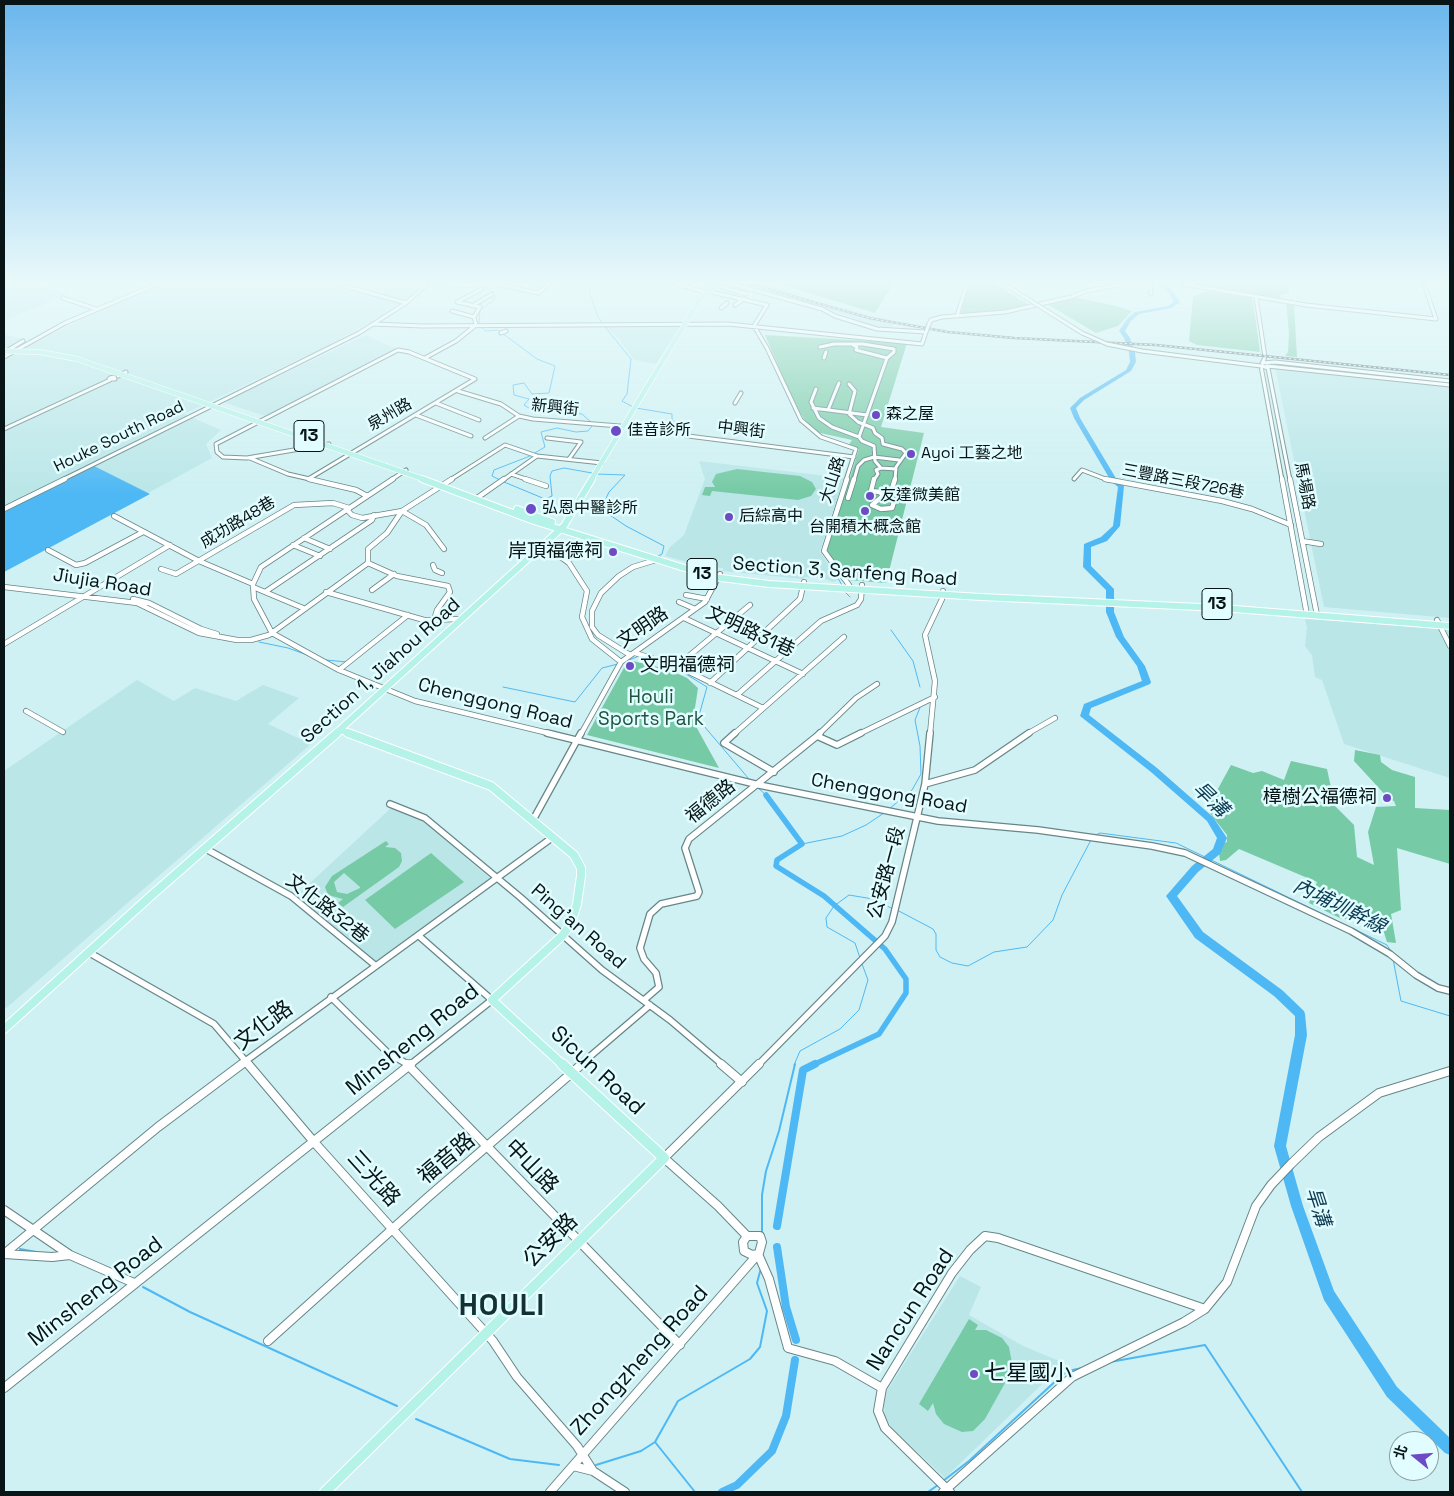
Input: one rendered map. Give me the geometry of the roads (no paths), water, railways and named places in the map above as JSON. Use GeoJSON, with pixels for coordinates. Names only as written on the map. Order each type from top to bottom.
{"type":"FeatureCollection","features":[{"type":"Feature","properties":{"kind":"main road","name":"13"},"geometry":{"type":"LineString","coordinates":[[51,354],[71,357],[124,373],[479,497],[562,528]]}},
{"type":"Feature","properties":{"kind":"main road","name":"Section 1, Jiahou Road"},"geometry":{"type":"LineString","coordinates":[[4,1029],[88,952],[464,619],[562,528],[667,354]]}},
{"type":"Feature","properties":{"kind":"main road","name":"Section 3, Sanfeng Road"},"geometry":{"type":"LineString","coordinates":[[562,528],[658,559],[719,576],[804,584],[944,593],[1306,612]]}},
{"type":"Feature","properties":{"kind":"main road","name":"13"},"geometry":{"type":"LineString","coordinates":[[1306,612],[1450,622]]}},
{"type":"Feature","properties":{"kind":"main road","name":"13"},"geometry":{"type":"LineString","coordinates":[[1438,622],[1450,626]]}},
{"type":"Feature","properties":{"kind":"main road","name":"Minsheng Road"},"geometry":{"type":"LineString","coordinates":[[340,730],[491,786],[574,855],[581,868],[577,904],[571,923],[563,935],[492,1000]]}},
{"type":"Feature","properties":{"kind":"main road","name":"Sicun Road"},"geometry":{"type":"LineString","coordinates":[[492,1000],[664,1158]]}},
{"type":"Feature","properties":{"kind":"main road","name":"公安路"},"geometry":{"type":"LineString","coordinates":[[325,1492],[664,1158]]}},
{"type":"Feature","properties":{"kind":"street","name":"Houke South Road"},"geometry":{"type":"LineString","coordinates":[[4,507],[318,354]]}},
{"type":"Feature","properties":{"kind":"street","name":"泉州路"},"geometry":{"type":"LineString","coordinates":[[258,420],[390,354]]}},
{"type":"Feature","properties":{"kind":"street","name":"泉州路"},"geometry":{"type":"LineString","coordinates":[[310,478],[475,379],[411,354]]}},
{"type":"Feature","properties":{"kind":"street"},"geometry":{"type":"LineString","coordinates":[[425,358],[432,354]]}},
{"type":"Feature","properties":{"kind":"street","name":"大山路"},"geometry":{"type":"LineString","coordinates":[[770,354],[801,420],[820,437],[856,449],[824,551],[849,587]]}},
{"type":"Feature","properties":{"kind":"street"},"geometry":{"type":"LineString","coordinates":[[824,358],[825,354]]}},
{"type":"Feature","properties":{"kind":"street"},"geometry":{"type":"LineString","coordinates":[[871,354],[887,358]]}},
{"type":"Feature","properties":{"kind":"street"},"geometry":{"type":"LineString","coordinates":[[859,437],[887,358],[892,354]]}},
{"type":"Feature","properties":{"kind":"street"},"geometry":{"type":"LineString","coordinates":[[1166,354],[1450,386]]}},
{"type":"Feature","properties":{"kind":"street"},"geometry":{"type":"LineString","coordinates":[[1178,354],[1261,365],[1275,360],[1450,381]]}},
{"type":"Feature","properties":{"kind":"street"},"geometry":{"type":"LineString","coordinates":[[1261,365],[1265,354]]}},
{"type":"Feature","properties":{"kind":"street","name":"馬場路"},"geometry":{"type":"LineString","coordinates":[[1261,365],[1306,612]]}},
{"type":"Feature","properties":{"kind":"street","name":"馬場路"},"geometry":{"type":"LineString","coordinates":[[1261,365],[1268,368],[1317,613]]}},
{"type":"Feature","properties":{"kind":"street"},"geometry":{"type":"LineString","coordinates":[[4,429],[124,373]]}},
{"type":"Feature","properties":{"kind":"street"},"geometry":{"type":"LineString","coordinates":[[828,410],[839,383]]}},
{"type":"Feature","properties":{"kind":"street"},"geometry":{"type":"LineString","coordinates":[[848,412],[855,391],[850,384]]}},
{"type":"Feature","properties":{"kind":"street"},"geometry":{"type":"LineString","coordinates":[[816,389],[810,402],[819,418],[832,427],[859,437],[862,441],[874,446],[882,444],[905,451],[904,456],[899,460],[896,469],[897,473],[890,491],[890,499],[894,502],[894,505],[886,510],[874,508],[872,505],[883,496],[880,492]]}},
{"type":"Feature","properties":{"kind":"street","name":"新興街"},"geometry":{"type":"LineString","coordinates":[[458,390],[501,404],[519,416],[625,426]]}},
{"type":"Feature","properties":{"kind":"street"},"geometry":{"type":"LineString","coordinates":[[735,403],[741,393]]}},
{"type":"Feature","properties":{"kind":"street"},"geometry":{"type":"LineString","coordinates":[[436,403],[479,420]]}},
{"type":"Feature","properties":{"kind":"street"},"geometry":{"type":"LineString","coordinates":[[813,408],[867,414]]}},
{"type":"Feature","properties":{"kind":"street"},"geometry":{"type":"LineString","coordinates":[[848,412],[858,422],[873,428],[875,434],[881,436],[882,444]]}},
{"type":"Feature","properties":{"kind":"street"},"geometry":{"type":"LineString","coordinates":[[416,415],[471,436]]}},
{"type":"Feature","properties":{"kind":"street"},"geometry":{"type":"LineString","coordinates":[[485,438],[519,416]]}},
{"type":"Feature","properties":{"kind":"street"},"geometry":{"type":"LineString","coordinates":[[258,420],[218,441],[216,444],[217,452],[223,457],[249,458],[328,445]]}},
{"type":"Feature","properties":{"kind":"street","name":"中興街"},"geometry":{"type":"LineString","coordinates":[[625,426],[854,457]]}},
{"type":"Feature","properties":{"kind":"street"},"geometry":{"type":"LineString","coordinates":[[547,438],[581,442],[570,459]]}},
{"type":"Feature","properties":{"kind":"street"},"geometry":{"type":"LineString","coordinates":[[368,563],[368,549],[386,533],[402,511],[506,445],[537,456],[602,463]]}},
{"type":"Feature","properties":{"kind":"street"},"geometry":{"type":"LineString","coordinates":[[874,446],[874,457],[880,468]]}},
{"type":"Feature","properties":{"kind":"street"},"geometry":{"type":"LineString","coordinates":[[479,497],[537,456]]}},
{"type":"Feature","properties":{"kind":"street"},"geometry":{"type":"LineString","coordinates":[[848,498],[858,466],[864,460],[874,457],[899,460]]}},
{"type":"Feature","properties":{"kind":"street"},"geometry":{"type":"LineString","coordinates":[[249,458],[288,474],[310,478],[367,496]]}},
{"type":"Feature","properties":{"kind":"street"},"geometry":{"type":"LineString","coordinates":[[890,491],[880,492],[871,490],[874,478],[878,474],[876,470],[880,468],[896,469]]}},
{"type":"Feature","properties":{"kind":"street","name":"三豐路三段726巷"},"geometry":{"type":"LineString","coordinates":[[1074,479],[1082,470],[1089,471],[1107,480],[1129,485],[1182,492],[1222,500],[1252,509],[1291,525]]}},
{"type":"Feature","properties":{"kind":"street"},"geometry":{"type":"LineString","coordinates":[[368,563],[303,608],[272,633],[256,606],[253,585],[261,567],[403,471]]}},
{"type":"Feature","properties":{"kind":"street"},"geometry":{"type":"LineString","coordinates":[[511,474],[546,486]]}},
{"type":"Feature","properties":{"kind":"street","name":"成功路48巷"},"geometry":{"type":"LineString","coordinates":[[160,569],[176,574],[294,505],[333,503],[349,508],[348,511],[356,517],[374,515]]}},
{"type":"Feature","properties":{"kind":"street"},"geometry":{"type":"LineString","coordinates":[[265,592],[372,520],[374,515],[402,511],[426,525],[444,549]]}},
{"type":"Feature","properties":{"kind":"street"},"geometry":{"type":"LineString","coordinates":[[114,516],[199,561],[303,608]]}},
{"type":"Feature","properties":{"kind":"street"},"geometry":{"type":"LineString","coordinates":[[48,550],[76,565],[84,564],[143,532]]}},
{"type":"Feature","properties":{"kind":"street"},"geometry":{"type":"LineString","coordinates":[[304,538],[330,549]]}},
{"type":"Feature","properties":{"kind":"street"},"geometry":{"type":"LineString","coordinates":[[1302,541],[1322,544]]}},
{"type":"Feature","properties":{"kind":"street"},"geometry":{"type":"LineString","coordinates":[[4,644],[170,545]]}},
{"type":"Feature","properties":{"kind":"street"},"geometry":{"type":"LineString","coordinates":[[293,545],[320,556]]}},
{"type":"Feature","properties":{"kind":"street"},"geometry":{"type":"LineString","coordinates":[[544,546],[569,563],[587,592],[582,616],[592,639],[621,662]]}},
{"type":"Feature","properties":{"kind":"street"},"geometry":{"type":"LineString","coordinates":[[658,559],[633,567],[608,585],[592,611],[592,627],[604,639],[632,654],[678,666],[763,708]]}},
{"type":"Feature","properties":{"kind":"street"},"geometry":{"type":"LineString","coordinates":[[368,563],[394,574],[451,588],[437,610],[434,620]]}},
{"type":"Feature","properties":{"kind":"street"},"geometry":{"type":"LineString","coordinates":[[434,565],[435,570],[442,573]]}},
{"type":"Feature","properties":{"kind":"street"},"geometry":{"type":"LineString","coordinates":[[372,590],[394,574]]}},
{"type":"Feature","properties":{"kind":"street","name":"文明路"},"geometry":{"type":"LineString","coordinates":[[533,820],[579,740],[597,702],[621,662],[695,610],[707,599],[719,576]]}},
{"type":"Feature","properties":{"kind":"street"},"geometry":{"type":"LineString","coordinates":[[710,683],[800,600],[804,584]]}},
{"type":"Feature","properties":{"kind":"street","name":"Jiujia Road"},"geometry":{"type":"LineString","coordinates":[[4,586],[86,595],[144,605],[199,633],[210,636],[251,640],[272,633]]}},
{"type":"Feature","properties":{"kind":"street"},"geometry":{"type":"LineString","coordinates":[[737,695],[821,621],[857,605],[861,599],[862,587]]}},
{"type":"Feature","properties":{"kind":"street"},"geometry":{"type":"LineString","coordinates":[[326,592],[408,615],[434,620],[464,619]]}},
{"type":"Feature","properties":{"kind":"street","name":"公安路一段"},"geometry":{"type":"LineString","coordinates":[[742,1082],[885,936],[896,914],[925,784],[935,697],[935,681],[925,636],[944,593]]}},
{"type":"Feature","properties":{"kind":"street"},"geometry":{"type":"LineString","coordinates":[[686,595],[707,599]]}},
{"type":"Feature","properties":{"kind":"street"},"geometry":{"type":"LineString","coordinates":[[679,602],[695,610]]}},
{"type":"Feature","properties":{"kind":"street"},"geometry":{"type":"LineString","coordinates":[[678,666],[750,606]]}},
{"type":"Feature","properties":{"kind":"street"},"geometry":{"type":"LineString","coordinates":[[339,670],[408,615]]}},
{"type":"Feature","properties":{"kind":"street","name":"文明路31巷"},"geometry":{"type":"LineString","coordinates":[[684,618],[803,674]]}},
{"type":"Feature","properties":{"kind":"street"},"geometry":{"type":"LineString","coordinates":[[1438,622],[1450,646]]}},
{"type":"Feature","properties":{"kind":"street","name":"Chenggong Road"},"geometry":{"type":"LineString","coordinates":[[272,633],[339,670],[426,704],[759,784],[918,818],[1038,830],[1168,848],[1184,852],[1351,930],[1390,954],[1416,975],[1438,988],[1450,991]]}},
{"type":"Feature","properties":{"kind":"street"},"geometry":{"type":"LineString","coordinates":[[774,772],[724,743],[844,637]]}},
{"type":"Feature","properties":{"kind":"street","name":"福德路"},"geometry":{"type":"LineString","coordinates":[[647,1003],[660,988],[656,973],[644,959],[640,948],[650,914],[661,904],[697,896],[699,892],[685,844],[817,736],[856,698],[877,684]]}},
{"type":"Feature","properties":{"kind":"street"},"geometry":{"type":"LineString","coordinates":[[817,736],[837,745],[935,697]]}},
{"type":"Feature","properties":{"kind":"street"},"geometry":{"type":"LineString","coordinates":[[26,711],[64,732]]}},
{"type":"Feature","properties":{"kind":"street"},"geometry":{"type":"LineString","coordinates":[[925,784],[975,770],[996,757],[1010,744],[1055,718]]}},
{"type":"Feature","properties":{"kind":"street","name":"Ping'an Road"},"geometry":{"type":"LineString","coordinates":[[390,804],[425,818],[602,970],[647,1003],[742,1082]]}},
{"type":"Feature","properties":{"kind":"street","name":"文化路"},"geometry":{"type":"LineString","coordinates":[[4,1254],[144,1138],[332,997],[420,936],[553,838]]}},
{"type":"Feature","properties":{"kind":"street","name":"文化路32巷"},"geometry":{"type":"LineString","coordinates":[[206,849],[291,896],[376,966]]}},
{"type":"Feature","properties":{"kind":"street","name":"Sicun Road"},"geometry":{"type":"LineString","coordinates":[[420,936],[492,1000]]}},
{"type":"Feature","properties":{"kind":"street","name":"三光路"},"geometry":{"type":"LineString","coordinates":[[88,952],[214,1024],[314,1142],[486,1334],[517,1377],[583,1454],[592,1472]]}},
{"type":"Feature","properties":{"kind":"street","name":"中山路"},"geometry":{"type":"LineString","coordinates":[[332,997],[388,1053],[410,1066],[487,1148],[680,1345]]}},
{"type":"Feature","properties":{"kind":"street","name":"Minsheng Road"},"geometry":{"type":"LineString","coordinates":[[4,1388],[492,1000]]}},
{"type":"Feature","properties":{"kind":"street","name":"福音路"},"geometry":{"type":"LineString","coordinates":[[268,1341],[393,1229],[572,1074],[647,1003]]}},
{"type":"Feature","properties":{"kind":"street"},"geometry":{"type":"LineString","coordinates":[[882,1388],[878,1411],[885,1428],[947,1491],[1072,1377],[1184,1322],[1205,1309],[1217,1297],[1227,1282],[1256,1206],[1276,1180],[1320,1137],[1379,1093],[1450,1071]]}},
{"type":"Feature","properties":{"kind":"street","name":"公安路"},"geometry":{"type":"LineString","coordinates":[[664,1158],[742,1082]]}},
{"type":"Feature","properties":{"kind":"street","name":"Sicun Road"},"geometry":{"type":"LineString","coordinates":[[664,1158],[711,1199],[747,1236],[743,1242],[744,1251],[752,1255],[758,1254]]}},
{"type":"Feature","properties":{"kind":"street"},"geometry":{"type":"LineString","coordinates":[[4,1210],[70,1255],[134,1283]]}},
{"type":"Feature","properties":{"kind":"street"},"geometry":{"type":"LineString","coordinates":[[747,1236],[760,1236],[762,1246],[758,1254]]}},
{"type":"Feature","properties":{"kind":"street","name":"Nancun Road"},"geometry":{"type":"LineString","coordinates":[[758,1254],[770,1279],[788,1348],[835,1362],[882,1388],[952,1273],[970,1250],[985,1236],[998,1238],[1205,1309]]}},
{"type":"Feature","properties":{"kind":"street"},"geometry":{"type":"LineString","coordinates":[[4,1254],[52,1257],[70,1255]]}},
{"type":"Feature","properties":{"kind":"street","name":"Zhongzheng Road"},"geometry":{"type":"LineString","coordinates":[[551,1492],[758,1254]]}},
{"type":"Feature","properties":{"kind":"street"},"geometry":{"type":"LineString","coordinates":[[573,1466],[592,1472],[625,1492]]}},
{"type":"Feature","properties":{"kind":"water"},"geometry":{"type":"Polygon","coordinates":[[[94,466],[150,494],[4,572],[4,511],[94,466]]]}},
{"type":"Feature","properties":{"kind":"waterway"},"geometry":{"type":"LineString","coordinates":[[530,354],[537,359],[555,366],[549,393],[532,394],[524,383],[513,385],[514,395],[529,399],[524,405],[532,410],[582,414],[591,422]]}},
{"type":"Feature","properties":{"kind":"waterway"},"geometry":{"type":"LineString","coordinates":[[627,354],[631,359],[627,394],[622,401],[633,407]]}},
{"type":"Feature","properties":{"kind":"waterway","name":"旱溝"},"geometry":{"type":"LineString","coordinates":[[1132,354],[1133,362],[1128,371],[1082,399],[1073,408],[1114,481],[1121,486],[1116,526],[1104,539],[1087,546],[1087,567],[1110,589],[1110,612],[1120,637],[1141,666],[1147,682],[1087,706],[1084,716],[1154,770],[1210,819],[1222,838],[1217,851],[1195,869],[1171,896],[1199,935],[1278,993],[1300,1014],[1301,1035],[1280,1146],[1297,1206],[1329,1295],[1392,1392],[1450,1448]]}},
{"type":"Feature","properties":{"kind":"waterway"},"geometry":{"type":"LineString","coordinates":[[636,408],[672,414],[672,419],[684,434]]}},
{"type":"Feature","properties":{"kind":"waterway"},"geometry":{"type":"LineString","coordinates":[[533,454],[545,447],[541,432],[557,428],[576,432],[588,431],[592,426]]}},
{"type":"Feature","properties":{"kind":"waterway"},"geometry":{"type":"LineString","coordinates":[[500,480],[492,476],[494,470],[530,456]]}},
{"type":"Feature","properties":{"kind":"waterway"},"geometry":{"type":"LineString","coordinates":[[504,482],[545,499],[552,496],[550,476],[552,471],[564,468],[592,473]]}},
{"type":"Feature","properties":{"kind":"waterway"},"geometry":{"type":"LineString","coordinates":[[596,474],[625,475],[609,492],[601,509],[626,526],[664,546],[662,554],[656,557]]}},
{"type":"Feature","properties":{"kind":"waterway"},"geometry":{"type":"LineString","coordinates":[[838,499],[822,550],[843,587]]}},
{"type":"Feature","properties":{"kind":"waterway"},"geometry":{"type":"LineString","coordinates":[[844,591],[850,597]]}},
{"type":"Feature","properties":{"kind":"waterway"},"geometry":{"type":"LineString","coordinates":[[179,621],[192,627]]}},
{"type":"Feature","properties":{"kind":"waterway"},"geometry":{"type":"LineString","coordinates":[[891,630],[913,661],[920,687]]}},
{"type":"Feature","properties":{"kind":"waterway"},"geometry":{"type":"LineString","coordinates":[[259,642],[288,648],[310,656]]}},
{"type":"Feature","properties":{"kind":"waterway"},"geometry":{"type":"LineString","coordinates":[[622,663],[639,656]]}},
{"type":"Feature","properties":{"kind":"waterway"},"geometry":{"type":"LineString","coordinates":[[326,660],[347,662]]}},
{"type":"Feature","properties":{"kind":"waterway"},"geometry":{"type":"LineString","coordinates":[[503,687],[575,702],[602,668],[618,664]]}},
{"type":"Feature","properties":{"kind":"waterway"},"geometry":{"type":"LineString","coordinates":[[676,668],[707,687],[698,719],[749,779]]}},
{"type":"Feature","properties":{"kind":"waterway"},"geometry":{"type":"LineString","coordinates":[[889,809],[912,790],[921,774],[920,746],[915,720],[921,705]]}},
{"type":"Feature","properties":{"kind":"waterway"},"geometry":{"type":"LineString","coordinates":[[757,787],[766,795]]}},
{"type":"Feature","properties":{"kind":"waterway"},"geometry":{"type":"LineString","coordinates":[[766,795],[802,844],[777,860],[776,866],[824,896],[885,949],[906,979],[906,993],[879,1034],[813,1065]]}},
{"type":"Feature","properties":{"kind":"waterway"},"geometry":{"type":"LineString","coordinates":[[802,844],[842,836],[866,825],[884,813]]}},
{"type":"Feature","properties":{"kind":"waterway","name":"內埔圳幹線"},"geometry":{"type":"LineString","coordinates":[[1093,836],[1100,833],[1176,843],[1387,945],[1392,953]]}},
{"type":"Feature","properties":{"kind":"waterway"},"geometry":{"type":"LineString","coordinates":[[897,910],[933,929],[936,934],[936,950],[940,957],[952,963],[968,966],[994,952],[1027,947],[1053,920],[1062,895],[1091,840]]}},
{"type":"Feature","properties":{"kind":"waterway"},"geometry":{"type":"LineString","coordinates":[[860,958],[855,943],[827,927],[826,918],[834,906],[849,895],[873,899],[893,909]]}},
{"type":"Feature","properties":{"kind":"waterway","name":"內埔圳幹線"},"geometry":{"type":"LineString","coordinates":[[1393,959],[1401,1001],[1450,1016]]}},
{"type":"Feature","properties":{"kind":"waterway"},"geometry":{"type":"LineString","coordinates":[[794,1065],[800,1051],[840,1029],[859,1010],[868,980],[862,964]]}},
{"type":"Feature","properties":{"kind":"waterway"},"geometry":{"type":"LineString","coordinates":[[762,1234],[762,1195],[766,1171],[779,1131],[795,1064]]}},
{"type":"Feature","properties":{"kind":"waterway"},"geometry":{"type":"LineString","coordinates":[[777,1226],[803,1070],[813,1065]]}},
{"type":"Feature","properties":{"kind":"waterway"},"geometry":{"type":"LineString","coordinates":[[777,1247],[786,1307],[796,1340]]}},
{"type":"Feature","properties":{"kind":"waterway"},"geometry":{"type":"LineString","coordinates":[[20,1249],[36,1252]]}},
{"type":"Feature","properties":{"kind":"waterway"},"geometry":{"type":"LineString","coordinates":[[655,1442],[678,1401],[750,1359],[760,1347],[767,1311],[757,1283],[761,1268]]}},
{"type":"Feature","properties":{"kind":"waterway"},"geometry":{"type":"LineString","coordinates":[[143,1287],[190,1312],[397,1406]]}},
{"type":"Feature","properties":{"kind":"waterway"},"geometry":{"type":"LineString","coordinates":[[1110,1362],[1205,1345],[1302,1492]]}},
{"type":"Feature","properties":{"kind":"waterway"},"geometry":{"type":"LineString","coordinates":[[722,1492],[737,1485],[772,1451],[786,1416],[795,1360]]}},
{"type":"Feature","properties":{"kind":"waterway"},"geometry":{"type":"LineString","coordinates":[[943,1481],[969,1461],[1060,1377],[1068,1371],[1082,1368]]}},
{"type":"Feature","properties":{"kind":"waterway"},"geometry":{"type":"LineString","coordinates":[[416,1419],[510,1459],[559,1465]]}},
{"type":"Feature","properties":{"kind":"waterway"},"geometry":{"type":"LineString","coordinates":[[596,1465],[641,1451],[655,1442]]}},
{"type":"Feature","properties":{"kind":"waterway"},"geometry":{"type":"LineString","coordinates":[[655,1442],[695,1492]]}},
{"type":"Feature","properties":{"kind":"waterway"},"geometry":{"type":"LineString","coordinates":[[928,1492],[938,1485]]}},
{"type":"Feature","properties":{"kind":"railway"},"geometry":{"type":"LineString","coordinates":[[1242,354],[1450,375]]}},
{"type":"Feature","properties":{"kind":"place","name":"森之屋"},"geometry":{"type":"Point","coordinates":[876,415]}},
{"type":"Feature","properties":{"kind":"place","name":"佳音診所"},"geometry":{"type":"Point","coordinates":[616,431]}},
{"type":"Feature","properties":{"kind":"place","name":"Ayoi 工藝之地"},"geometry":{"type":"Point","coordinates":[911,454]}},
{"type":"Feature","properties":{"kind":"place","name":"友達微美館"},"geometry":{"type":"Point","coordinates":[870,496]}},
{"type":"Feature","properties":{"kind":"place","name":"弘恩中醫診所"},"geometry":{"type":"Point","coordinates":[531,509]}},
{"type":"Feature","properties":{"kind":"place","name":"台開積木概念館"},"geometry":{"type":"Point","coordinates":[865,511]}},
{"type":"Feature","properties":{"kind":"place","name":"后綜高中"},"geometry":{"type":"Point","coordinates":[729,517]}},
{"type":"Feature","properties":{"kind":"place","name":"岸頂福德祠"},"geometry":{"type":"Point","coordinates":[613,552]}},
{"type":"Feature","properties":{"kind":"place","name":"文明福德祠"},"geometry":{"type":"Point","coordinates":[630,666]}},
{"type":"Feature","properties":{"kind":"place","name":"樟樹公福德祠"},"geometry":{"type":"Point","coordinates":[1387,798]}},
{"type":"Feature","properties":{"kind":"place","name":"七星國小"},"geometry":{"type":"Point","coordinates":[974,1374]}},
{"type":"Feature","properties":{"kind":"district","name":"HOULI"},"geometry":{"type":"Point","coordinates":[502,1307]}},
{"type":"Feature","properties":{"kind":"park label","name":"Houli Sports Park"},"geometry":{"type":"Point","coordinates":[651,709]}}]}
